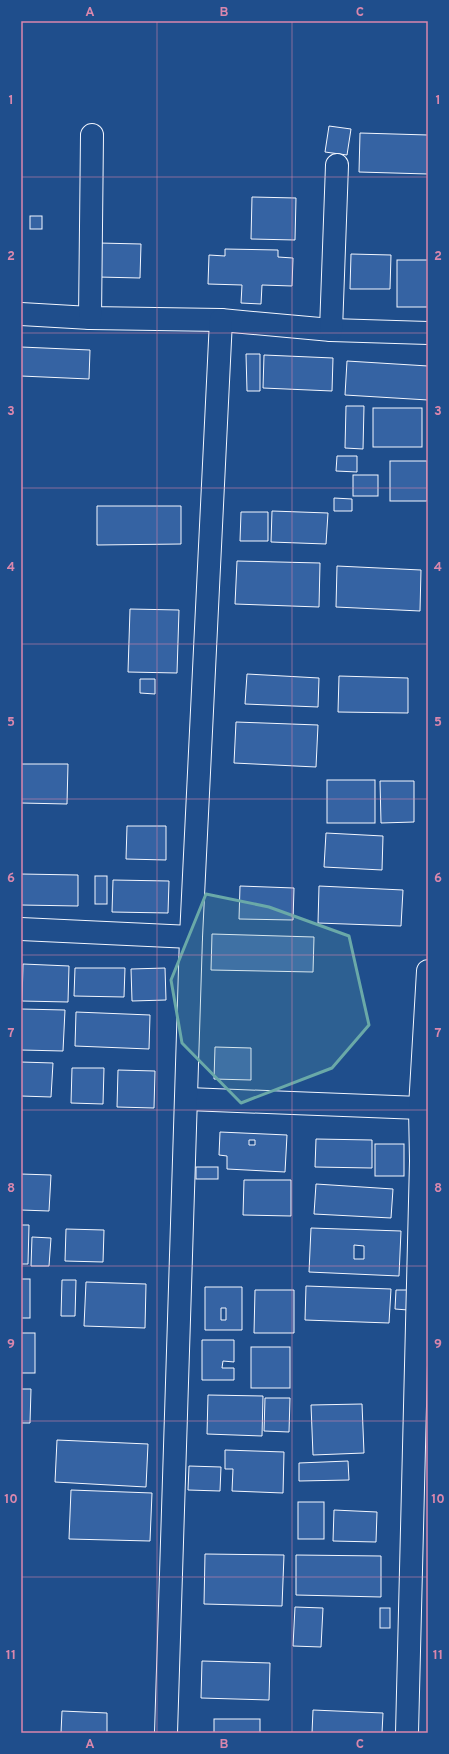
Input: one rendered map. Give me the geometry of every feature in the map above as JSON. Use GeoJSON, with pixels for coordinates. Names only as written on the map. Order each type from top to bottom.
{"type":"FeatureCollection","features":[{"type":"Feature","properties":{"kind":"street"},"geometry":{"type":"LineString","coordinates":[[90,318],[92,135]]}},
{"type":"Feature","properties":{"kind":"street"},"geometry":{"type":"LineString","coordinates":[[331,330],[337,165]]}},
{"type":"Feature","properties":{"kind":"street"},"geometry":{"type":"LineString","coordinates":[[21,314],[90,318],[221,320],[331,330],[428,333]]}},
{"type":"Feature","properties":{"kind":"street"},"geometry":{"type":"LineString","coordinates":[[166,1733],[188,1098],[192,937],[221,320]]}},
{"type":"Feature","properties":{"kind":"street"},"geometry":{"type":"LineString","coordinates":[[21,929],[192,937]]}},
{"type":"Feature","properties":{"kind":"street"},"geometry":{"type":"LineString","coordinates":[[407,1733],[425,1161],[420,1108],[428,971]]}},
{"type":"Feature","properties":{"kind":"street"},"geometry":{"type":"LineString","coordinates":[[188,1098],[420,1108]]}},
{"type":"Feature","properties":{"kind":"highlighted area"},"geometry":{"type":"Polygon","coordinates":[[[206,894],[269,907],[349,936],[369,1025],[332,1068],[241,1103],[182,1043],[171,980],[206,894]]]}},
{"type":"Feature","properties":{"kind":"building"},"geometry":{"type":"Polygon","coordinates":[[[329,126],[351,129],[347,155],[325,152],[329,126]]]}},
{"type":"Feature","properties":{"kind":"building"},"geometry":{"type":"Polygon","coordinates":[[[360,133],[428,135],[428,174],[359,172],[360,133]]]}},
{"type":"Feature","properties":{"kind":"building"},"geometry":{"type":"Polygon","coordinates":[[[252,197],[296,198],[295,240],[251,239],[252,197]]]}},
{"type":"Feature","properties":{"kind":"building"},"geometry":{"type":"Polygon","coordinates":[[[30,216],[42,216],[42,229],[30,229],[30,216]]]}},
{"type":"Feature","properties":{"kind":"building"},"geometry":{"type":"Polygon","coordinates":[[[99,243],[141,244],[140,278],[98,277],[99,243]]]}},
{"type":"Feature","properties":{"kind":"building"},"geometry":{"type":"Polygon","coordinates":[[[225,249],[278,250],[278,257],[293,258],[292,286],[262,285],[261,304],[241,303],[242,285],[208,284],[209,255],[225,256],[225,249]]]}},
{"type":"Feature","properties":{"kind":"building"},"geometry":{"type":"Polygon","coordinates":[[[351,254],[391,255],[390,289],[350,289],[351,254]]]}},
{"type":"Feature","properties":{"kind":"building"},"geometry":{"type":"Polygon","coordinates":[[[397,260],[428,260],[428,307],[397,307],[397,260]]]}},
{"type":"Feature","properties":{"kind":"building"},"geometry":{"type":"Polygon","coordinates":[[[21,347],[90,350],[89,379],[21,376],[21,347]]]}},
{"type":"Feature","properties":{"kind":"building"},"geometry":{"type":"Polygon","coordinates":[[[246,354],[260,354],[260,391],[247,391],[246,354]]]}},
{"type":"Feature","properties":{"kind":"building"},"geometry":{"type":"Polygon","coordinates":[[[264,355],[333,358],[332,391],[263,388],[264,355]]]}},
{"type":"Feature","properties":{"kind":"building"},"geometry":{"type":"Polygon","coordinates":[[[347,361],[428,366],[428,400],[345,395],[347,361]]]}},
{"type":"Feature","properties":{"kind":"building"},"geometry":{"type":"Polygon","coordinates":[[[346,406],[364,406],[363,449],[345,448],[346,406]]]}},
{"type":"Feature","properties":{"kind":"building"},"geometry":{"type":"Polygon","coordinates":[[[373,408],[422,408],[422,447],[373,447],[373,408]]]}},
{"type":"Feature","properties":{"kind":"building"},"geometry":{"type":"Polygon","coordinates":[[[337,456],[357,456],[357,472],[336,471],[337,456]]]}},
{"type":"Feature","properties":{"kind":"building"},"geometry":{"type":"Polygon","coordinates":[[[390,461],[427,461],[427,501],[390,501],[390,461]]]}},
{"type":"Feature","properties":{"kind":"building"},"geometry":{"type":"Polygon","coordinates":[[[353,475],[378,475],[378,496],[353,496],[353,475]]]}},
{"type":"Feature","properties":{"kind":"building"},"geometry":{"type":"Polygon","coordinates":[[[334,498],[352,499],[352,511],[334,511],[334,498]]]}},
{"type":"Feature","properties":{"kind":"building"},"geometry":{"type":"Polygon","coordinates":[[[97,506],[181,506],[181,544],[97,545],[97,506]]]}},
{"type":"Feature","properties":{"kind":"building"},"geometry":{"type":"Polygon","coordinates":[[[272,511],[328,513],[326,544],[271,542],[272,511]]]}},
{"type":"Feature","properties":{"kind":"building"},"geometry":{"type":"Polygon","coordinates":[[[241,512],[268,512],[268,541],[240,541],[241,512]]]}},
{"type":"Feature","properties":{"kind":"building"},"geometry":{"type":"Polygon","coordinates":[[[237,561],[320,563],[319,607],[235,604],[237,561]]]}},
{"type":"Feature","properties":{"kind":"building"},"geometry":{"type":"Polygon","coordinates":[[[337,566],[421,570],[420,611],[336,607],[337,566]]]}},
{"type":"Feature","properties":{"kind":"building"},"geometry":{"type":"Polygon","coordinates":[[[130,609],[179,610],[177,673],[128,672],[130,609]]]}},
{"type":"Feature","properties":{"kind":"building"},"geometry":{"type":"Polygon","coordinates":[[[247,674],[319,678],[318,707],[245,704],[247,674]]]}},
{"type":"Feature","properties":{"kind":"building"},"geometry":{"type":"Polygon","coordinates":[[[339,676],[408,678],[408,713],[338,712],[339,676]]]}},
{"type":"Feature","properties":{"kind":"building"},"geometry":{"type":"Polygon","coordinates":[[[140,679],[155,679],[155,694],[140,693],[140,679]]]}},
{"type":"Feature","properties":{"kind":"building"},"geometry":{"type":"Polygon","coordinates":[[[236,722],[318,725],[316,767],[234,763],[236,722]]]}},
{"type":"Feature","properties":{"kind":"building"},"geometry":{"type":"Polygon","coordinates":[[[21,764],[68,764],[67,804],[21,803],[21,764]]]}},
{"type":"Feature","properties":{"kind":"building"},"geometry":{"type":"Polygon","coordinates":[[[327,780],[375,780],[375,823],[327,823],[327,780]]]}},
{"type":"Feature","properties":{"kind":"building"},"geometry":{"type":"Polygon","coordinates":[[[380,781],[414,781],[414,822],[381,823],[380,781]]]}},
{"type":"Feature","properties":{"kind":"building"},"geometry":{"type":"Polygon","coordinates":[[[127,826],[166,826],[166,860],[126,859],[127,826]]]}},
{"type":"Feature","properties":{"kind":"building"},"geometry":{"type":"Polygon","coordinates":[[[326,833],[383,836],[382,870],[324,867],[326,833]]]}},
{"type":"Feature","properties":{"kind":"building"},"geometry":{"type":"Polygon","coordinates":[[[21,874],[78,875],[78,906],[21,905],[21,874]]]}},
{"type":"Feature","properties":{"kind":"building"},"geometry":{"type":"Polygon","coordinates":[[[95,876],[107,876],[107,904],[95,904],[95,876]]]}},
{"type":"Feature","properties":{"kind":"building"},"geometry":{"type":"Polygon","coordinates":[[[113,880],[169,881],[168,913],[112,912],[113,880]]]}},
{"type":"Feature","properties":{"kind":"building"},"geometry":{"type":"Polygon","coordinates":[[[240,886],[294,888],[293,920],[239,919],[240,886]]]}},
{"type":"Feature","properties":{"kind":"building"},"geometry":{"type":"Polygon","coordinates":[[[319,886],[403,890],[401,926],[318,923],[319,886]]]}},
{"type":"Feature","properties":{"kind":"building"},"geometry":{"type":"Polygon","coordinates":[[[212,934],[314,937],[313,972],[211,970],[212,934]]]}},
{"type":"Feature","properties":{"kind":"building"},"geometry":{"type":"Polygon","coordinates":[[[23,964],[69,966],[68,1002],[22,1001],[23,964]]]}},
{"type":"Feature","properties":{"kind":"building"},"geometry":{"type":"Polygon","coordinates":[[[75,968],[125,968],[124,997],[74,996],[75,968]]]}},
{"type":"Feature","properties":{"kind":"building"},"geometry":{"type":"Polygon","coordinates":[[[165,968],[166,1000],[132,1001],[131,969],[165,968]]]}},
{"type":"Feature","properties":{"kind":"building"},"geometry":{"type":"Polygon","coordinates":[[[21,1009],[65,1010],[63,1051],[21,1050],[21,1009]]]}},
{"type":"Feature","properties":{"kind":"building"},"geometry":{"type":"Polygon","coordinates":[[[76,1012],[150,1015],[149,1049],[75,1046],[76,1012]]]}},
{"type":"Feature","properties":{"kind":"building"},"geometry":{"type":"Polygon","coordinates":[[[215,1047],[251,1048],[251,1080],[214,1079],[215,1047]]]}},
{"type":"Feature","properties":{"kind":"building"},"geometry":{"type":"Polygon","coordinates":[[[21,1062],[53,1063],[51,1097],[21,1096],[21,1062]]]}},
{"type":"Feature","properties":{"kind":"building"},"geometry":{"type":"Polygon","coordinates":[[[72,1068],[104,1068],[103,1104],[71,1103],[72,1068]]]}},
{"type":"Feature","properties":{"kind":"building"},"geometry":{"type":"Polygon","coordinates":[[[118,1070],[155,1071],[154,1108],[117,1107],[118,1070]]]}},
{"type":"Feature","properties":{"kind":"building"},"geometry":{"type":"Polygon","coordinates":[[[220,1132],[287,1135],[285,1172],[227,1169],[227,1156],[219,1155],[220,1132]],[[249,1140],[249,1145],[255,1145],[255,1140],[249,1140]]]}},
{"type":"Feature","properties":{"kind":"building"},"geometry":{"type":"Polygon","coordinates":[[[316,1139],[372,1140],[372,1168],[315,1167],[316,1139]]]}},
{"type":"Feature","properties":{"kind":"building"},"geometry":{"type":"Polygon","coordinates":[[[375,1144],[404,1144],[404,1176],[375,1176],[375,1144]]]}},
{"type":"Feature","properties":{"kind":"building"},"geometry":{"type":"Polygon","coordinates":[[[196,1167],[218,1167],[218,1179],[196,1179],[196,1167]]]}},
{"type":"Feature","properties":{"kind":"building"},"geometry":{"type":"Polygon","coordinates":[[[21,1174],[51,1175],[49,1211],[21,1210],[21,1174]]]}},
{"type":"Feature","properties":{"kind":"building"},"geometry":{"type":"Polygon","coordinates":[[[244,1180],[291,1180],[291,1216],[243,1215],[244,1180]]]}},
{"type":"Feature","properties":{"kind":"building"},"geometry":{"type":"Polygon","coordinates":[[[316,1184],[393,1189],[391,1218],[314,1214],[316,1184]]]}},
{"type":"Feature","properties":{"kind":"building"},"geometry":{"type":"Polygon","coordinates":[[[21,1225],[29,1225],[28,1264],[21,1264],[21,1225]]]}},
{"type":"Feature","properties":{"kind":"building"},"geometry":{"type":"Polygon","coordinates":[[[311,1228],[401,1231],[399,1276],[309,1272],[311,1228]],[[354,1245],[354,1259],[364,1259],[364,1246],[354,1245]]]}},
{"type":"Feature","properties":{"kind":"building"},"geometry":{"type":"Polygon","coordinates":[[[66,1229],[104,1230],[103,1262],[65,1261],[66,1229]]]}},
{"type":"Feature","properties":{"kind":"building"},"geometry":{"type":"Polygon","coordinates":[[[32,1237],[51,1238],[49,1266],[31,1266],[32,1237]]]}},
{"type":"Feature","properties":{"kind":"building"},"geometry":{"type":"Polygon","coordinates":[[[21,1279],[30,1279],[30,1318],[21,1318],[21,1279]]]}},
{"type":"Feature","properties":{"kind":"building"},"geometry":{"type":"Polygon","coordinates":[[[62,1280],[76,1280],[75,1316],[61,1316],[62,1280]]]}},
{"type":"Feature","properties":{"kind":"building"},"geometry":{"type":"Polygon","coordinates":[[[86,1282],[146,1284],[145,1328],[84,1326],[86,1282]]]}},
{"type":"Feature","properties":{"kind":"building"},"geometry":{"type":"Polygon","coordinates":[[[306,1286],[391,1289],[389,1323],[305,1320],[306,1286]]]}},
{"type":"Feature","properties":{"kind":"building"},"geometry":{"type":"Polygon","coordinates":[[[205,1287],[242,1287],[242,1330],[205,1330],[205,1287]],[[221,1308],[221,1320],[226,1320],[226,1308],[221,1308]]]}},
{"type":"Feature","properties":{"kind":"building"},"geometry":{"type":"Polygon","coordinates":[[[255,1290],[294,1290],[294,1333],[254,1333],[255,1290]]]}},
{"type":"Feature","properties":{"kind":"building"},"geometry":{"type":"Polygon","coordinates":[[[396,1290],[408,1290],[408,1310],[395,1309],[396,1290]]]}},
{"type":"Feature","properties":{"kind":"building"},"geometry":{"type":"Polygon","coordinates":[[[21,1333],[35,1333],[35,1373],[21,1373],[21,1333]]]}},
{"type":"Feature","properties":{"kind":"building"},"geometry":{"type":"Polygon","coordinates":[[[202,1340],[234,1340],[234,1362],[223,1361],[222,1368],[234,1368],[234,1380],[202,1380],[202,1340]]]}},
{"type":"Feature","properties":{"kind":"building"},"geometry":{"type":"Polygon","coordinates":[[[251,1347],[290,1347],[290,1388],[251,1388],[251,1347]]]}},
{"type":"Feature","properties":{"kind":"building"},"geometry":{"type":"Polygon","coordinates":[[[21,1389],[31,1389],[30,1423],[21,1423],[21,1389]]]}},
{"type":"Feature","properties":{"kind":"building"},"geometry":{"type":"Polygon","coordinates":[[[208,1395],[263,1396],[262,1436],[207,1434],[208,1395]]]}},
{"type":"Feature","properties":{"kind":"building"},"geometry":{"type":"Polygon","coordinates":[[[265,1398],[290,1398],[289,1432],[264,1431],[265,1398]]]}},
{"type":"Feature","properties":{"kind":"building"},"geometry":{"type":"Polygon","coordinates":[[[362,1404],[364,1453],[313,1455],[311,1405],[362,1404]]]}},
{"type":"Feature","properties":{"kind":"building"},"geometry":{"type":"Polygon","coordinates":[[[57,1440],[148,1444],[146,1487],[55,1482],[57,1440]]]}},
{"type":"Feature","properties":{"kind":"building"},"geometry":{"type":"Polygon","coordinates":[[[225,1450],[284,1452],[283,1493],[232,1491],[233,1469],[225,1469],[225,1450]]]}},
{"type":"Feature","properties":{"kind":"building"},"geometry":{"type":"Polygon","coordinates":[[[348,1461],[349,1480],[299,1481],[299,1463],[348,1461]]]}},
{"type":"Feature","properties":{"kind":"building"},"geometry":{"type":"Polygon","coordinates":[[[189,1466],[221,1467],[220,1491],[188,1490],[189,1466]]]}},
{"type":"Feature","properties":{"kind":"building"},"geometry":{"type":"Polygon","coordinates":[[[71,1490],[152,1493],[150,1541],[69,1539],[71,1490]]]}},
{"type":"Feature","properties":{"kind":"building"},"geometry":{"type":"Polygon","coordinates":[[[298,1502],[324,1502],[324,1539],[298,1539],[298,1502]]]}},
{"type":"Feature","properties":{"kind":"building"},"geometry":{"type":"Polygon","coordinates":[[[334,1510],[377,1512],[376,1542],[333,1541],[334,1510]]]}},
{"type":"Feature","properties":{"kind":"building"},"geometry":{"type":"Polygon","coordinates":[[[205,1554],[284,1555],[282,1606],[204,1604],[205,1554]]]}},
{"type":"Feature","properties":{"kind":"building"},"geometry":{"type":"Polygon","coordinates":[[[296,1555],[381,1556],[381,1597],[296,1595],[296,1555]]]}},
{"type":"Feature","properties":{"kind":"building"},"geometry":{"type":"Polygon","coordinates":[[[295,1607],[323,1608],[321,1647],[293,1646],[295,1607]]]}},
{"type":"Feature","properties":{"kind":"building"},"geometry":{"type":"Polygon","coordinates":[[[380,1608],[390,1608],[390,1628],[380,1628],[380,1608]]]}},
{"type":"Feature","properties":{"kind":"building"},"geometry":{"type":"Polygon","coordinates":[[[202,1661],[270,1663],[269,1700],[201,1698],[202,1661]]]}},
{"type":"Feature","properties":{"kind":"building"},"geometry":{"type":"Polygon","coordinates":[[[313,1710],[383,1713],[382,1733],[312,1733],[313,1710]]]}},
{"type":"Feature","properties":{"kind":"building"},"geometry":{"type":"Polygon","coordinates":[[[62,1711],[107,1713],[107,1733],[61,1733],[62,1711]]]}},
{"type":"Feature","properties":{"kind":"building"},"geometry":{"type":"Polygon","coordinates":[[[214,1719],[260,1719],[260,1733],[214,1733],[214,1719]]]}}]}
